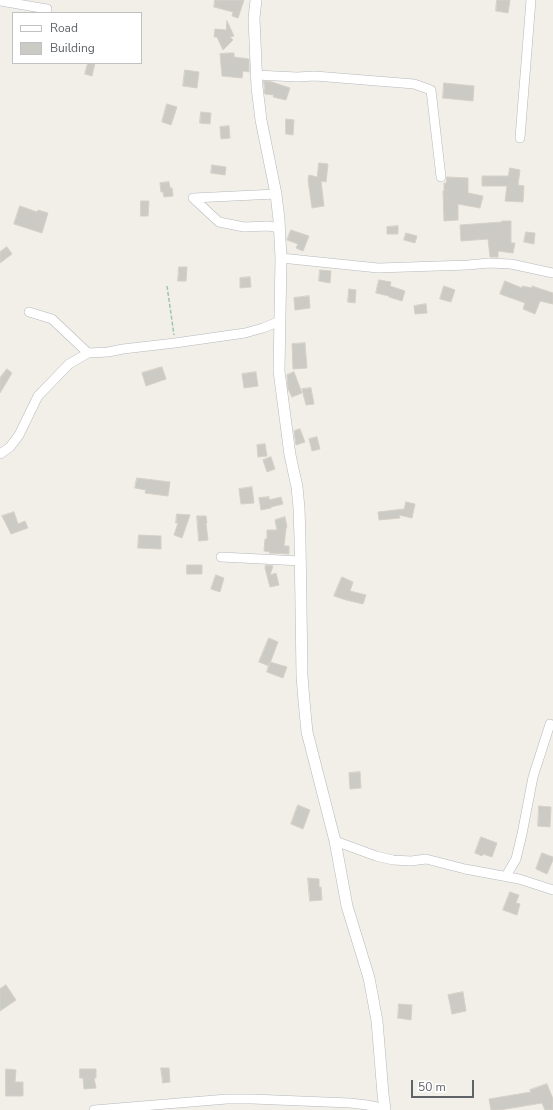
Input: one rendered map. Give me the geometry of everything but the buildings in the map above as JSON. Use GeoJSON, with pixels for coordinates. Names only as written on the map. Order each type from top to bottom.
{"type":"FeatureCollection","features":[{"type":"Feature","properties":{"kind":"street"},"geometry":{"type":"LineString","coordinates":[[94,1110],[227,1099],[252,1099],[350,1103],[377,1107],[384,1110],[377,1020],[372,994],[347,906],[335,841],[307,732],[302,676],[300,539],[297,494],[290,455],[279,371],[281,258],[280,228],[276,194],[261,120],[256,75],[254,18],[256,0]]}},
{"type":"Feature","properties":{"kind":"street"},"geometry":{"type":"LineString","coordinates":[[520,138],[531,0]]}},
{"type":"Feature","properties":{"kind":"street"},"geometry":{"type":"LineString","coordinates":[[0,1],[47,9]]}},
{"type":"Feature","properties":{"kind":"street"},"geometry":{"type":"LineString","coordinates":[[256,75],[297,77],[315,76],[414,84],[431,90],[441,177]]}},
{"type":"Feature","properties":{"kind":"street"},"geometry":{"type":"LineString","coordinates":[[276,194],[193,198],[219,222],[244,227],[268,226],[280,228]]}},
{"type":"Feature","properties":{"kind":"street"},"geometry":{"type":"LineString","coordinates":[[281,258],[378,268],[468,266],[490,263],[511,264],[553,274]]}},
{"type":"Feature","properties":{"kind":"street"},"geometry":{"type":"LineString","coordinates":[[29,312],[52,319],[88,353]]}},
{"type":"Feature","properties":{"kind":"street"},"geometry":{"type":"LineString","coordinates":[[0,454],[10,447],[19,435],[38,396],[69,364],[88,353],[108,352],[245,333],[280,321]]}},
{"type":"Feature","properties":{"kind":"street"},"geometry":{"type":"LineString","coordinates":[[222,558],[300,561]]}},
{"type":"Feature","properties":{"kind":"street"},"geometry":{"type":"LineString","coordinates":[[506,876],[516,859],[532,778],[550,724]]}},
{"type":"Feature","properties":{"kind":"street"},"geometry":{"type":"LineString","coordinates":[[335,841],[376,856],[393,860],[411,861],[426,859],[465,869],[519,879],[553,890]]}},
{"type":"Feature","properties":{"kind":"path"},"geometry":{"type":"LineString","coordinates":[[167,286],[175,343]]}}]}
